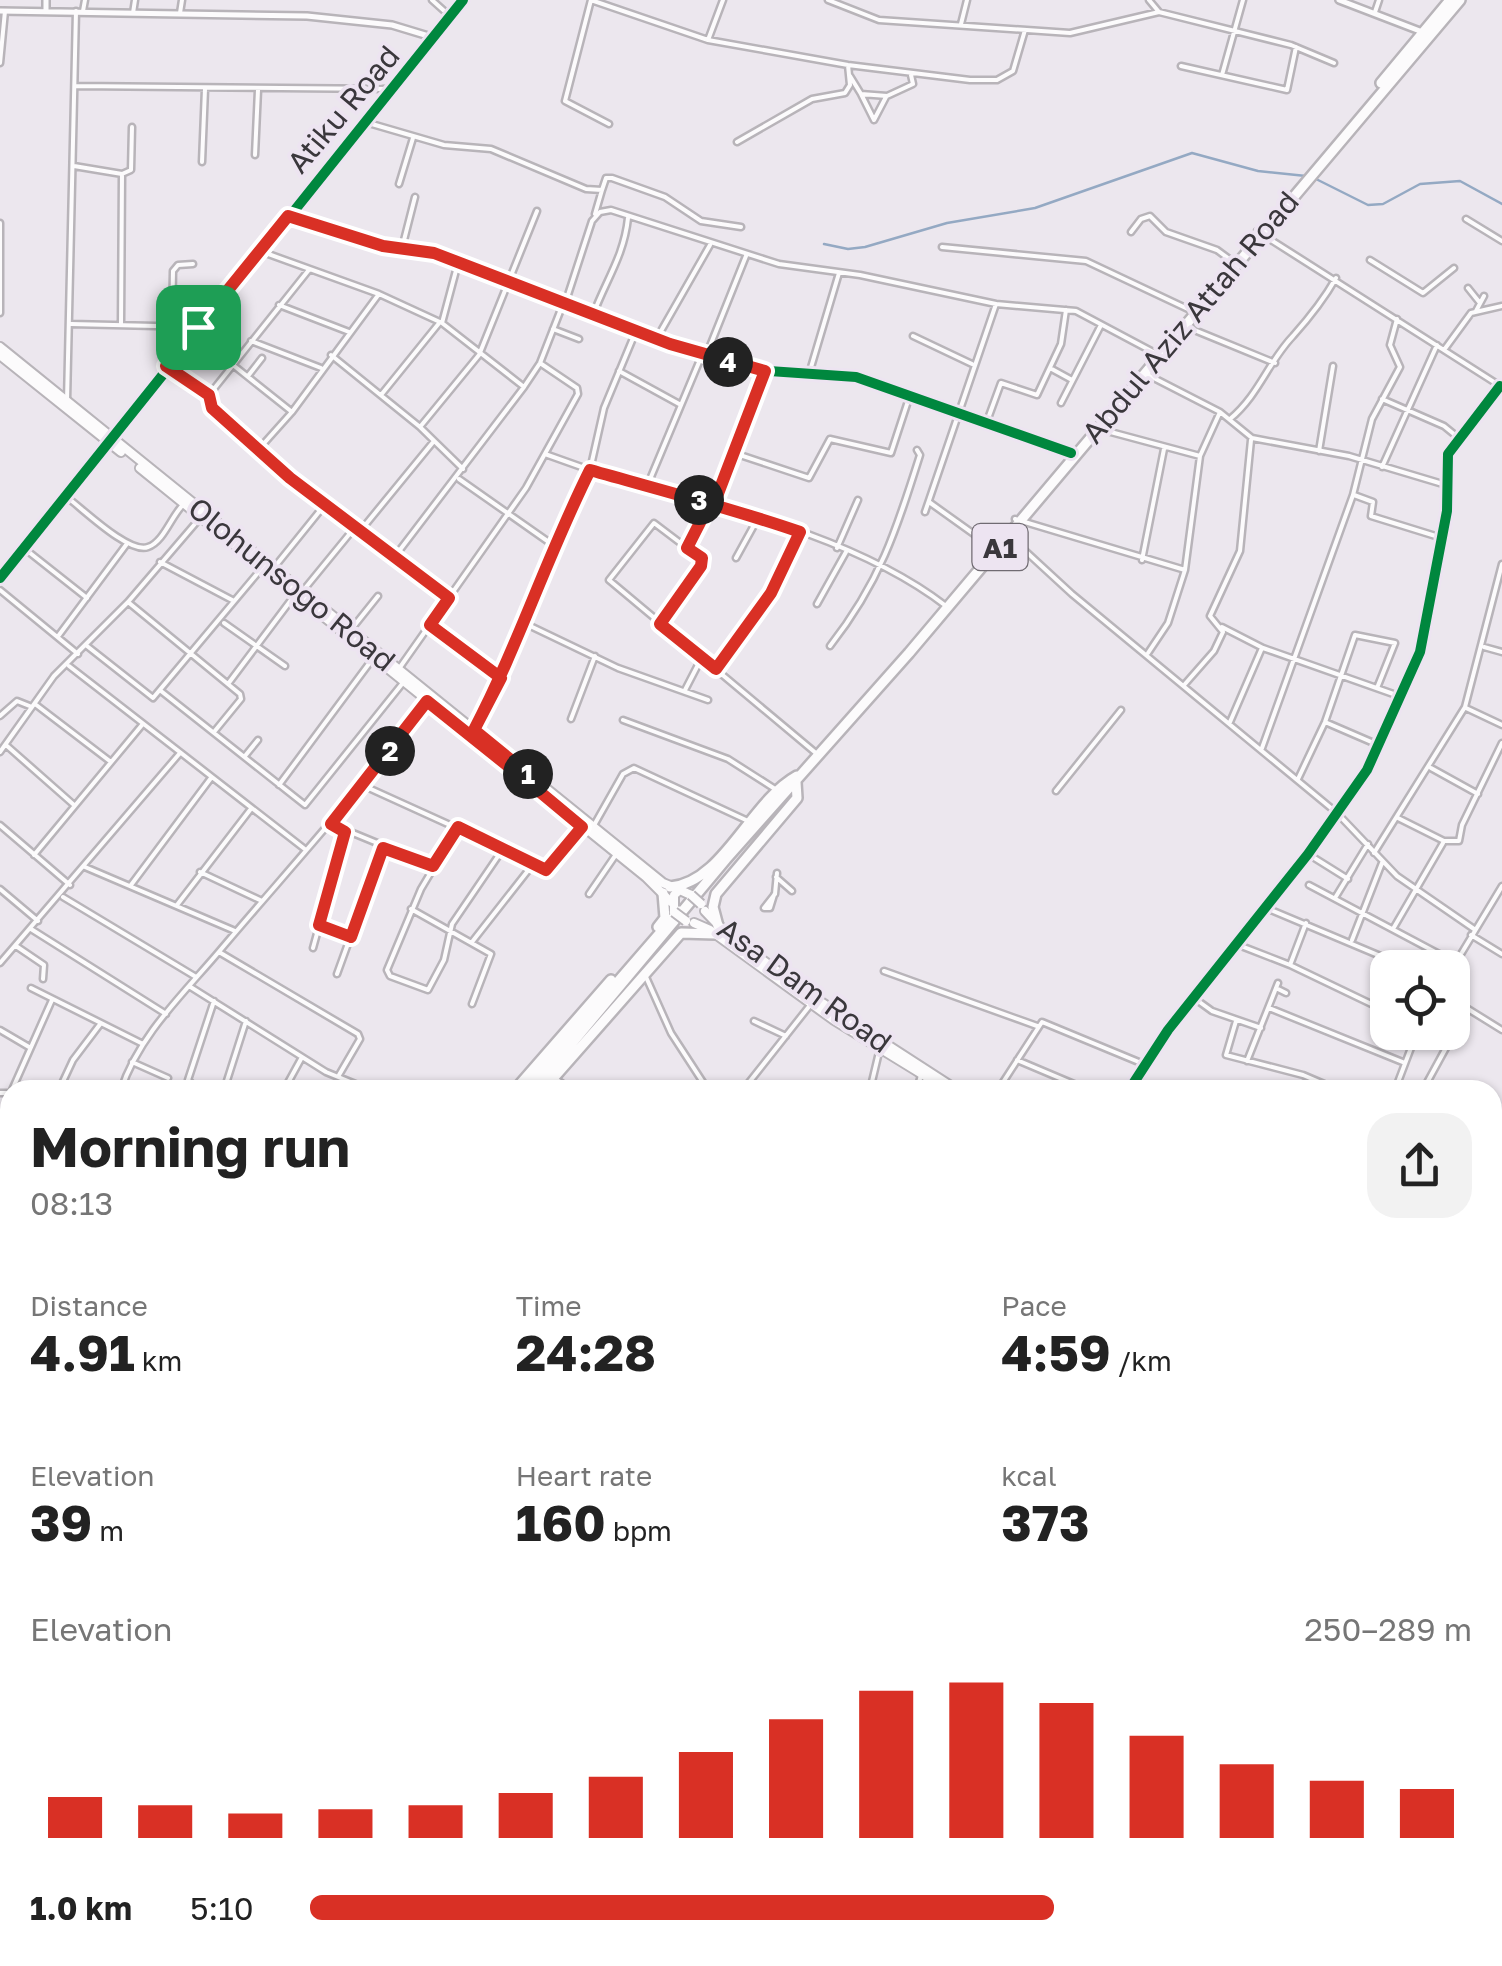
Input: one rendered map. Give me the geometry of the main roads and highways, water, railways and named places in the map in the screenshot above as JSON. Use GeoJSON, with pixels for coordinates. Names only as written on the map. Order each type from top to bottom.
{"type":"FeatureCollection","features":[{"type":"Feature","properties":{"kind":"highway","name":"Abdul Aziz Attah Road"},"geometry":{"type":"LineString","coordinates":[[1427,33],[1450,0]]}},
{"type":"Feature","properties":{"kind":"highway","name":"Abdul Aziz Attah Road"},"geometry":{"type":"LineString","coordinates":[[796,779],[946,606],[1190,310],[1427,33],[1460,0]]}},
{"type":"Feature","properties":{"kind":"highway","name":"Abdul Aziz Attah Road"},"geometry":{"type":"LineString","coordinates":[[680,895],[796,779],[1009,536],[1070,453],[1143,373],[1258,232]]}},
{"type":"Feature","properties":{"kind":"highway"},"geometry":{"type":"LineString","coordinates":[[525,1080],[774,789],[796,779],[797,798],[703,907]]}},
{"type":"Feature","properties":{"kind":"highway"},"geometry":{"type":"LineString","coordinates":[[680,895],[697,880]]}},
{"type":"Feature","properties":{"kind":"highway"},"geometry":{"type":"LineString","coordinates":[[680,934],[717,930],[713,907],[716,894]]}},
{"type":"Feature","properties":{"kind":"highway","name":"A1"},"geometry":{"type":"LineString","coordinates":[[532,1080],[680,895]]}},
{"type":"Feature","properties":{"kind":"highway","name":"A1"},"geometry":{"type":"LineString","coordinates":[[542,1080],[675,926],[680,895]]}},
{"type":"Feature","properties":{"kind":"highway"},"geometry":{"type":"LineString","coordinates":[[552,1080],[690,922]]}},
{"type":"Feature","properties":{"kind":"main road","name":"Olohunsogo Road"},"geometry":{"type":"LineString","coordinates":[[0,347],[200,518],[474,730],[582,827],[680,895]]}},
{"type":"Feature","properties":{"kind":"main road","name":"Olohunsogo Road"},"geometry":{"type":"LineString","coordinates":[[0,355],[273,569],[427,701],[680,895]]}},
{"type":"Feature","properties":{"kind":"main road","name":"Olohunsogo Road"},"geometry":{"type":"LineString","coordinates":[[670,910],[680,895]]}},
{"type":"Feature","properties":{"kind":"main road","name":"Asa Dam Road"},"geometry":{"type":"LineString","coordinates":[[680,895],[703,907],[717,930],[811,1004],[930,1080]]}},
{"type":"Feature","properties":{"kind":"main road"},"geometry":{"type":"LineString","coordinates":[[670,910],[680,895]]}},
{"type":"Feature","properties":{"kind":"main road"},"geometry":{"type":"LineString","coordinates":[[690,922],[703,907]]}},
{"type":"Feature","properties":{"kind":"main road","name":"Asa Dam Road"},"geometry":{"type":"LineString","coordinates":[[670,910],[690,922],[717,930],[828,1008],[942,1080]]}},
{"type":"Feature","properties":{"kind":"waterway"},"geometry":{"type":"LineString","coordinates":[[824,244],[848,249],[865,247],[947,223],[1035,208],[1192,153],[1258,171],[1306,176]]}},
{"type":"Feature","properties":{"kind":"waterway"},"geometry":{"type":"LineString","coordinates":[[1314,178],[1368,205],[1383,204],[1420,184],[1460,181],[1502,204]]}}]}
